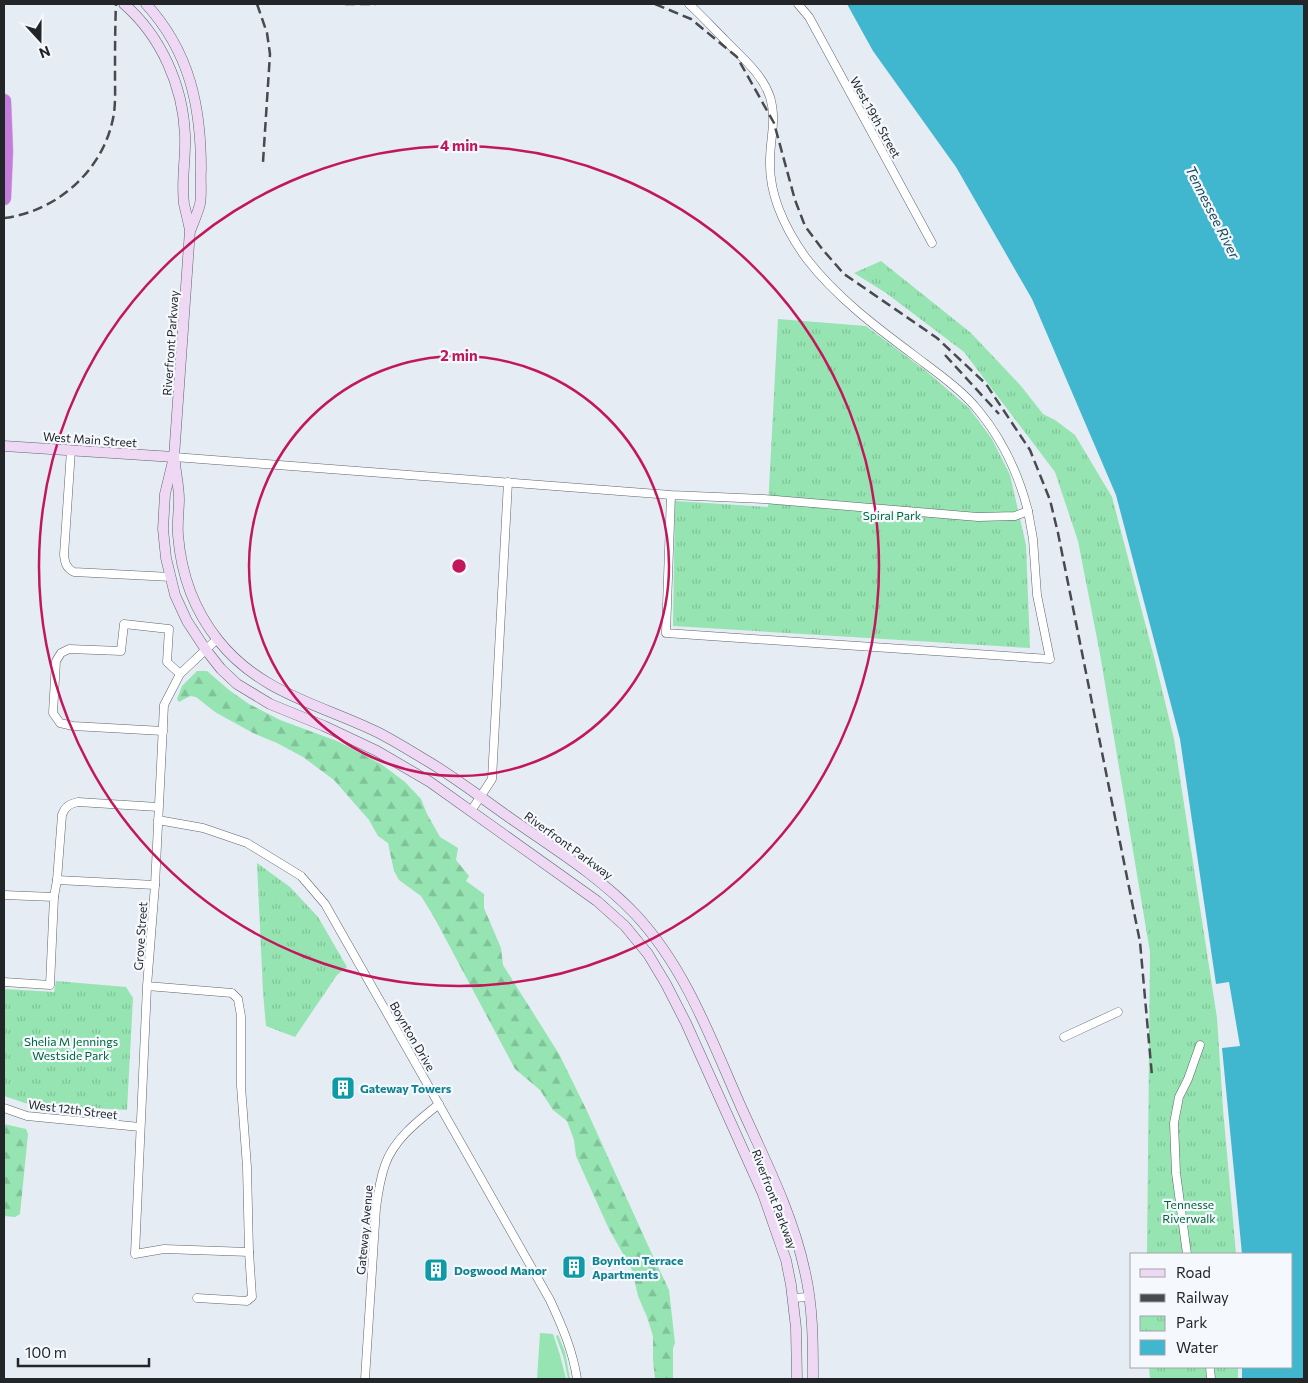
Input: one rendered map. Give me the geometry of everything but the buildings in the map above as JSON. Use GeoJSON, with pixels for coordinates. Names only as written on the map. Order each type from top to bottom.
{"type":"FeatureCollection","features":[{"type":"Feature","properties":{"kind":"highway"},"geometry":{"type":"LineString","coordinates":[[4,101],[6,151],[4,198]]}},
{"type":"Feature","properties":{"kind":"main road","name":"Riverfront Parkway"},"geometry":{"type":"LineString","coordinates":[[146,4],[174,42],[187,71],[196,102],[200,134],[200,203],[190,230],[174,457],[164,494],[163,529],[166,558],[175,595],[206,650],[221,669],[237,684],[270,704],[324,726],[377,751],[430,782],[597,901],[625,926],[648,954],[686,1023],[763,1194],[786,1260],[793,1298],[796,1328],[797,1379]]}},
{"type":"Feature","properties":{"kind":"main road","name":"Riverfront Parkway"},"geometry":{"type":"LineString","coordinates":[[127,5],[145,26],[160,49],[178,91],[183,113],[185,136],[184,203],[190,230]]}},
{"type":"Feature","properties":{"kind":"main road","name":"West Main Street"},"geometry":{"type":"LineString","coordinates":[[4,446],[174,457]]}},
{"type":"Feature","properties":{"kind":"main road","name":"Riverfront Parkway"},"geometry":{"type":"LineString","coordinates":[[174,457],[179,496],[178,531],[180,556],[188,586],[199,612],[217,639],[236,660],[256,677],[281,691],[378,733],[426,760],[589,872],[620,899],[662,946],[681,975],[698,1011],[783,1201],[797,1238],[806,1275],[813,1379]]}},
{"type":"Feature","properties":{"kind":"street"},"geometry":{"type":"LineString","coordinates":[[671,495],[666,632],[1050,659],[1037,595],[1033,539],[1028,511],[1014,469],[993,431],[978,409],[942,376],[860,314],[827,283],[806,257],[779,210],[772,184],[770,160],[774,115],[770,96],[755,72],[689,4]]}},
{"type":"Feature","properties":{"kind":"street","name":"West 19th Street"},"geometry":{"type":"LineString","coordinates":[[798,4],[809,17],[932,243]]}},
{"type":"Feature","properties":{"kind":"street"},"geometry":{"type":"LineString","coordinates":[[71,450],[64,555],[68,569],[74,572],[170,577]]}},
{"type":"Feature","properties":{"kind":"street"},"geometry":{"type":"LineString","coordinates":[[174,457],[671,495],[764,499],[978,517],[1015,516],[1028,511]]}},
{"type":"Feature","properties":{"kind":"street"},"geometry":{"type":"LineString","coordinates":[[471,811],[492,779],[508,482]]}},
{"type":"Feature","properties":{"kind":"street"},"geometry":{"type":"LineString","coordinates":[[163,731],[60,724],[53,713],[56,661],[61,653],[69,649],[121,651],[124,624],[169,629],[167,662],[180,674]]}},
{"type":"Feature","properties":{"kind":"street","name":"Grove Street"},"geometry":{"type":"LineString","coordinates":[[217,639],[180,674],[164,705],[147,986],[135,1254],[164,1249],[250,1252]]}},
{"type":"Feature","properties":{"kind":"street"},"geometry":{"type":"LineString","coordinates":[[4,982],[50,985],[54,897],[64,809],[70,804],[78,802],[158,807]]}},
{"type":"Feature","properties":{"kind":"street","name":"Boynton Drive"},"geometry":{"type":"LineString","coordinates":[[158,820],[203,828],[248,842],[301,876],[325,904],[550,1300],[566,1335],[577,1379]]}},
{"type":"Feature","properties":{"kind":"street"},"geometry":{"type":"LineString","coordinates":[[57,880],[154,885]]}},
{"type":"Feature","properties":{"kind":"street"},"geometry":{"type":"LineString","coordinates":[[4,894],[54,897]]}},
{"type":"Feature","properties":{"kind":"street"},"geometry":{"type":"LineString","coordinates":[[147,986],[232,993],[238,1000],[252,1298],[247,1301],[196,1298]]}},
{"type":"Feature","properties":{"kind":"street"},"geometry":{"type":"LineString","coordinates":[[1064,1037],[1118,1012]]}},
{"type":"Feature","properties":{"kind":"street"},"geometry":{"type":"LineString","coordinates":[[1187,1253],[1176,1173],[1174,1123],[1179,1097],[1188,1079],[1200,1045]]}},
{"type":"Feature","properties":{"kind":"street","name":"Gateway Avenue"},"geometry":{"type":"LineString","coordinates":[[365,1379],[376,1208],[385,1163],[396,1144],[414,1124],[439,1104]]}},
{"type":"Feature","properties":{"kind":"street","name":"West 12th Street"},"geometry":{"type":"LineString","coordinates":[[4,1108],[27,1116],[140,1128]]}},
{"type":"Feature","properties":{"kind":"street"},"geometry":{"type":"LineString","coordinates":[[793,1298],[808,1297]]}},
{"type":"Feature","properties":{"kind":"green space","name":"Tennesse Riverwalk"},"geometry":{"type":"Polygon","coordinates":[[[881,261],[971,333],[1021,386],[1043,414],[1055,420],[1075,435],[1112,497],[1174,739],[1217,1018],[1236,1253],[1147,1253],[1150,952],[1100,654],[1078,541],[1055,472],[964,352],[886,293],[854,273],[881,261]]]}},
{"type":"Feature","properties":{"kind":"green space","name":"Spiral Park"},"geometry":{"type":"Polygon","coordinates":[[[778,319],[866,326],[926,371],[969,408],[992,439],[1010,475],[1026,545],[1030,648],[673,626],[675,501],[768,507],[778,319]]]}},
{"type":"Feature","properties":{"kind":"green space"},"geometry":{"type":"Polygon","coordinates":[[[197,671],[207,671],[249,704],[280,720],[337,741],[381,764],[405,782],[421,799],[440,837],[458,848],[456,860],[469,876],[466,881],[484,894],[484,908],[501,948],[503,965],[559,1054],[669,1290],[675,1343],[673,1348],[673,1379],[655,1379],[653,1336],[638,1296],[632,1270],[608,1227],[576,1156],[574,1140],[567,1121],[553,1110],[540,1090],[515,1069],[434,917],[421,896],[399,880],[394,871],[388,843],[378,836],[369,820],[334,780],[303,757],[215,712],[196,697],[190,696],[179,702],[177,699],[182,686],[197,671]]]}},
{"type":"Feature","properties":{"kind":"green space"},"geometry":{"type":"Polygon","coordinates":[[[257,863],[290,887],[318,917],[347,967],[337,975],[295,1037],[266,1026],[257,863]]]}},
{"type":"Feature","properties":{"kind":"green space","name":"Shelia M Jennings Westside Park"},"geometry":{"type":"Polygon","coordinates":[[[56,981],[126,987],[133,998],[127,1110],[28,1104],[4,1096],[4,989],[54,992],[56,981]]]}},
{"type":"Feature","properties":{"kind":"green space"},"geometry":{"type":"Polygon","coordinates":[[[4,1124],[26,1129],[28,1134],[20,1214],[15,1217],[4,1216],[4,1124]]]}},
{"type":"Feature","properties":{"kind":"green space"},"geometry":{"type":"Polygon","coordinates":[[[540,1333],[553,1334],[566,1379],[537,1379],[540,1333]]]}},
{"type":"Feature","properties":{"kind":"green space"},"geometry":{"type":"Polygon","coordinates":[[[558,1335],[565,1352],[570,1379],[568,1379],[564,1359],[556,1336],[558,1335]]]}},
{"type":"Feature","properties":{"kind":"green space"},"geometry":{"type":"Polygon","coordinates":[[[1149,1368],[1238,1368],[1238,1379],[1150,1379],[1149,1368]]]}},
{"type":"Feature","properties":{"kind":"water","name":"Tennessee River"},"geometry":{"type":"Polygon","coordinates":[[[847,4],[1304,4],[1304,1379],[1242,1379],[1242,1368],[1293,1368],[1293,1253],[1242,1253],[1222,1048],[1240,1046],[1229,982],[1216,984],[1180,739],[1116,495],[1032,299],[956,167],[873,51],[847,4]]]}},
{"type":"Feature","properties":{"kind":"railway"},"geometry":{"type":"LineString","coordinates":[[4,218],[41,208],[73,187],[97,158],[106,141],[114,112],[116,4]]}},
{"type":"Feature","properties":{"kind":"railway"},"geometry":{"type":"LineString","coordinates":[[257,4],[267,33],[270,54],[263,162]]}},
{"type":"Feature","properties":{"kind":"railway"},"geometry":{"type":"LineString","coordinates":[[345,4],[376,4]]}},
{"type":"Feature","properties":{"kind":"railway"},"geometry":{"type":"LineString","coordinates":[[655,4],[691,19],[737,57],[774,123],[795,200],[805,226],[823,250],[844,274],[937,338],[986,384],[1030,450],[1050,500],[1058,533],[1140,942],[1152,1076]]}},
{"type":"Feature","properties":{"kind":"railway"},"geometry":{"type":"LineString","coordinates":[[945,355],[999,414]]}},
{"type":"Feature","properties":{"kind":"place","name":"Gateway Towers"},"geometry":{"type":"Point","coordinates":[343,1088]}},
{"type":"Feature","properties":{"kind":"place","name":"Boynton Terrace Apartments"},"geometry":{"type":"Point","coordinates":[574,1267]}},
{"type":"Feature","properties":{"kind":"place","name":"Dogwood Manor"},"geometry":{"type":"Point","coordinates":[436,1270]}}]}
